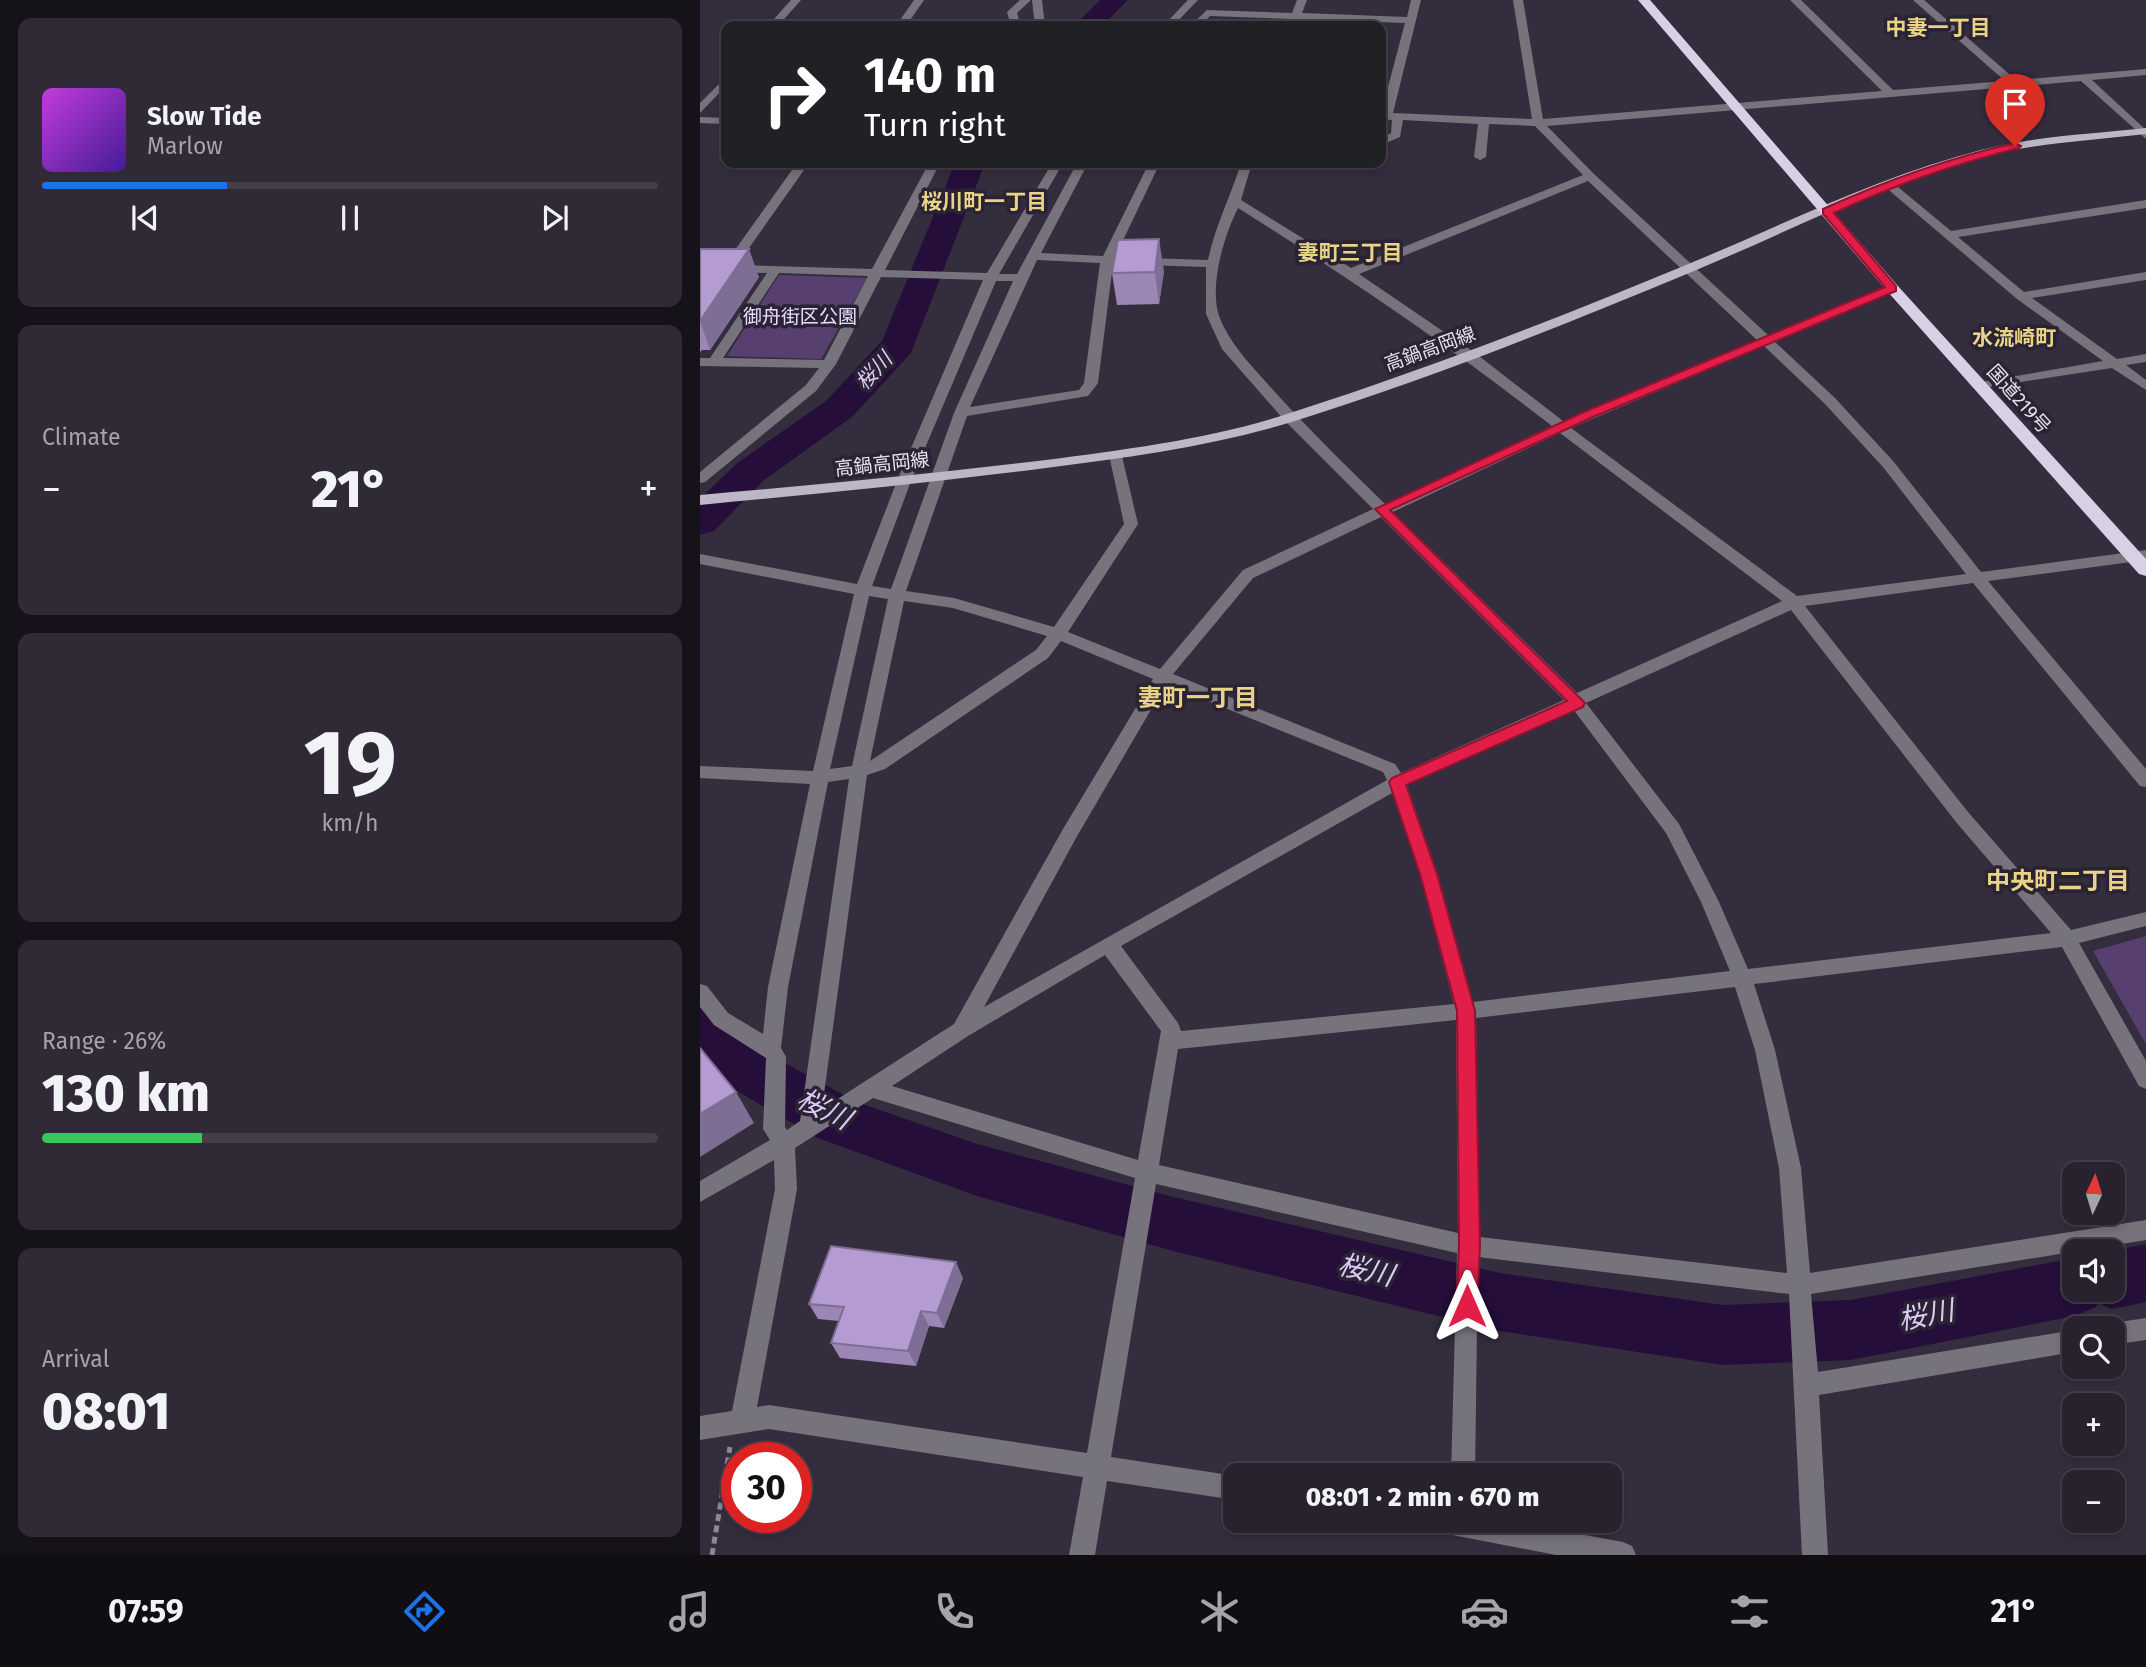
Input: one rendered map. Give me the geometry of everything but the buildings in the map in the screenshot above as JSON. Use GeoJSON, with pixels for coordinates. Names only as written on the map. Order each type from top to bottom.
{"type":"FeatureCollection","features":[{"type":"Feature","properties":{"kind":"highway","name":"国道219号"},"geometry":{"type":"LineString","coordinates":[[1644,0],[1892,288],[2140,556],[2146,570]]}},
{"type":"Feature","properties":{"kind":"main road","name":"高鍋高岡線"},"geometry":{"type":"LineString","coordinates":[[700,500],[937,478],[1116,455],[1172,446],[1290,418],[1470,356],[1827,212],[1888,184],[1983,153],[2015,146],[2144,132]]}},
{"type":"Feature","properties":{"kind":"street"},"geometry":{"type":"LineString","coordinates":[[777,21],[796,0]]}},
{"type":"Feature","properties":{"kind":"street"},"geometry":{"type":"LineString","coordinates":[[904,21],[919,0]]}},
{"type":"Feature","properties":{"kind":"street"},"geometry":{"type":"LineString","coordinates":[[1015,21],[1012,12],[1026,0]]}},
{"type":"Feature","properties":{"kind":"street"},"geometry":{"type":"LineString","coordinates":[[1173,21],[1193,0]]}},
{"type":"Feature","properties":{"kind":"street"},"geometry":{"type":"LineString","coordinates":[[1294,21],[1302,0]]}},
{"type":"Feature","properties":{"kind":"street"},"geometry":{"type":"LineString","coordinates":[[1386,140],[1396,135],[1389,116],[1416,0]]}},
{"type":"Feature","properties":{"kind":"street"},"geometry":{"type":"LineString","coordinates":[[1518,0],[1538,123],[1590,176],[1830,401],[1888,464],[1977,578],[2146,781]]}},
{"type":"Feature","properties":{"kind":"street"},"geometry":{"type":"LineString","coordinates":[[1796,0],[1892,95]]}},
{"type":"Feature","properties":{"kind":"street"},"geometry":{"type":"LineString","coordinates":[[1918,0],[2014,83]]}},
{"type":"Feature","properties":{"kind":"street"},"geometry":{"type":"LineString","coordinates":[[1040,2],[1040,21]]}},
{"type":"Feature","properties":{"kind":"street"},"geometry":{"type":"LineString","coordinates":[[1200,21],[1207,13],[1294,21],[1410,20]]}},
{"type":"Feature","properties":{"kind":"street"},"geometry":{"type":"LineString","coordinates":[[1389,116],[1538,123],[2146,72]]}},
{"type":"Feature","properties":{"kind":"street"},"geometry":{"type":"LineString","coordinates":[[2084,78],[2144,132]]}},
{"type":"Feature","properties":{"kind":"street"},"geometry":{"type":"LineString","coordinates":[[700,110],[721,86]]}},
{"type":"Feature","properties":{"kind":"street"},"geometry":{"type":"LineString","coordinates":[[700,120],[721,121]]}},
{"type":"Feature","properties":{"kind":"street"},"geometry":{"type":"LineString","coordinates":[[1480,157],[1484,121]]}},
{"type":"Feature","properties":{"kind":"street"},"geometry":{"type":"LineString","coordinates":[[727,268],[799,168]]}},
{"type":"Feature","properties":{"kind":"street"},"geometry":{"type":"LineString","coordinates":[[700,480],[811,388],[828,364],[879,272],[931,168]]}},
{"type":"Feature","properties":{"kind":"street"},"geometry":{"type":"LineString","coordinates":[[738,1422],[786,1189],[773,1053],[778,987],[820,777],[862,591],[904,481],[992,276],[1054,168]]}},
{"type":"Feature","properties":{"kind":"street"},"geometry":{"type":"LineString","coordinates":[[810,1126],[818,1051],[859,772],[897,595],[961,413],[1021,278],[1079,168]]}},
{"type":"Feature","properties":{"kind":"street"},"geometry":{"type":"LineString","coordinates":[[961,413],[1083,393],[1091,383],[1107,260],[1153,168]]}},
{"type":"Feature","properties":{"kind":"street"},"geometry":{"type":"LineString","coordinates":[[1245,168],[1235,201],[1219,234],[1213,264],[1212,314],[1227,346],[1290,418],[1577,703],[1673,829],[1710,902],[1742,978],[1765,1050],[1790,1168],[1806,1377],[1815,1555]]}},
{"type":"Feature","properties":{"kind":"street"},"geometry":{"type":"LineString","coordinates":[[1350,273],[1590,176]]}},
{"type":"Feature","properties":{"kind":"street"},"geometry":{"type":"LineString","coordinates":[[1888,184],[2021,296],[2146,386]]}},
{"type":"Feature","properties":{"kind":"street"},"geometry":{"type":"LineString","coordinates":[[1235,201],[1350,273],[1470,356],[1794,603],[1962,817],[2067,939],[2146,1080]]}},
{"type":"Feature","properties":{"kind":"street"},"geometry":{"type":"LineString","coordinates":[[1948,235],[2146,204]]}},
{"type":"Feature","properties":{"kind":"street"},"geometry":{"type":"LineString","coordinates":[[1033,256],[1213,264]]}},
{"type":"Feature","properties":{"kind":"street"},"geometry":{"type":"LineString","coordinates":[[700,267],[1021,278]]}},
{"type":"Feature","properties":{"kind":"street"},"geometry":{"type":"LineString","coordinates":[[707,363],[775,270]]}},
{"type":"Feature","properties":{"kind":"street"},"geometry":{"type":"LineString","coordinates":[[2021,296],[2146,276]]}},
{"type":"Feature","properties":{"kind":"street"},"geometry":{"type":"LineString","coordinates":[[961,1030],[1069,834],[1163,676],[1248,574],[1563,426],[1892,288]]}},
{"type":"Feature","properties":{"kind":"street"},"geometry":{"type":"LineString","coordinates":[[1981,386],[2146,358]]}},
{"type":"Feature","properties":{"kind":"street"},"geometry":{"type":"LineString","coordinates":[[707,363],[828,364]]}},
{"type":"Feature","properties":{"kind":"street"},"geometry":{"type":"LineString","coordinates":[[700,772],[820,777],[859,772],[879,765],[1042,654],[1059,634],[1131,524],[1116,455]]}},
{"type":"Feature","properties":{"kind":"street"},"geometry":{"type":"LineString","coordinates":[[700,1192],[779,1136],[810,1126],[961,1030],[1397,782],[1794,603],[2140,556]]}},
{"type":"Feature","properties":{"kind":"street"},"geometry":{"type":"LineString","coordinates":[[700,559],[862,591],[954,603],[1059,634],[1389,768],[1397,782],[1429,874],[1466,1011],[1468,1252],[1463,1463]]}},
{"type":"Feature","properties":{"kind":"street"},"geometry":{"type":"LineString","coordinates":[[1170,1041],[1466,1011],[2067,939],[2146,919]]}},
{"type":"Feature","properties":{"kind":"street"},"geometry":{"type":"LineString","coordinates":[[1082,1555],[1171,1029],[1108,944]]}},
{"type":"Feature","properties":{"kind":"street"},"geometry":{"type":"LineString","coordinates":[[700,992],[721,1019],[773,1053]]}},
{"type":"Feature","properties":{"kind":"street"},"geometry":{"type":"LineString","coordinates":[[864,1092],[1145,1178],[1468,1252],[1800,1291],[2146,1230]]}},
{"type":"Feature","properties":{"kind":"street"},"geometry":{"type":"LineString","coordinates":[[2125,1333],[2146,1329]]}},
{"type":"Feature","properties":{"kind":"street"},"geometry":{"type":"LineString","coordinates":[[1806,1377],[2062,1343]]}},
{"type":"Feature","properties":{"kind":"street"},"geometry":{"type":"LineString","coordinates":[[700,1427],[769,1417],[1223,1486]]}},
{"type":"Feature","properties":{"kind":"street"},"geometry":{"type":"LineString","coordinates":[[1511,1533],[1623,1555]]}},
{"type":"Feature","properties":{"kind":"path"},"geometry":{"type":"LineString","coordinates":[[712,1555],[738,1422]]}},
{"type":"Feature","properties":{"kind":"green space","name":"御舟街区公園"},"geometry":{"type":"Polygon","coordinates":[[[779,275],[867,278],[821,359],[727,356],[779,275]]]}},
{"type":"Feature","properties":{"kind":"green space"},"geometry":{"type":"Polygon","coordinates":[[[2146,936],[2146,1044],[2093,951],[2146,936]]]}},
{"type":"Feature","properties":{"kind":"waterway","name":"桜川"},"geometry":{"type":"LineString","coordinates":[[1092,21],[1115,0]]}},
{"type":"Feature","properties":{"kind":"waterway","name":"桜川"},"geometry":{"type":"LineString","coordinates":[[700,522],[750,472],[839,409],[898,345],[968,168]]}},
{"type":"Feature","properties":{"kind":"waterway","name":"桜川"},"geometry":{"type":"LineString","coordinates":[[700,1027],[723,1056],[838,1120],[977,1170],[1173,1224],[1500,1302],[1723,1335],[1851,1330],[2062,1289]]}},
{"type":"Feature","properties":{"kind":"waterway","name":"桜川"},"geometry":{"type":"LineString","coordinates":[[2125,1277],[2146,1273]]}},
{"type":"Feature","properties":{"kind":"district","name":"中妻一丁目"},"geometry":{"type":"Point","coordinates":[1938,28]}},
{"type":"Feature","properties":{"kind":"district","name":"桜川町一丁目"},"geometry":{"type":"Point","coordinates":[984,202]}},
{"type":"Feature","properties":{"kind":"district","name":"妻町三丁目"},"geometry":{"type":"Point","coordinates":[1350,253]}},
{"type":"Feature","properties":{"kind":"district","name":"水流崎町"},"geometry":{"type":"Point","coordinates":[2014,338]}},
{"type":"Feature","properties":{"kind":"district","name":"妻町一丁目"},"geometry":{"type":"Point","coordinates":[1198,698]}},
{"type":"Feature","properties":{"kind":"district","name":"中央町二丁目"},"geometry":{"type":"Point","coordinates":[2058,881]}},
{"type":"Feature","properties":{"kind":"route"},"geometry":{"type":"LineString","coordinates":[[1467,1306],[1469,1246],[1466,1011],[1429,874],[1397,782],[1577,703],[1382,509],[1588,415],[1892,288],[1827,212],[1888,184],[1983,153],[2015,146]]}}]}
